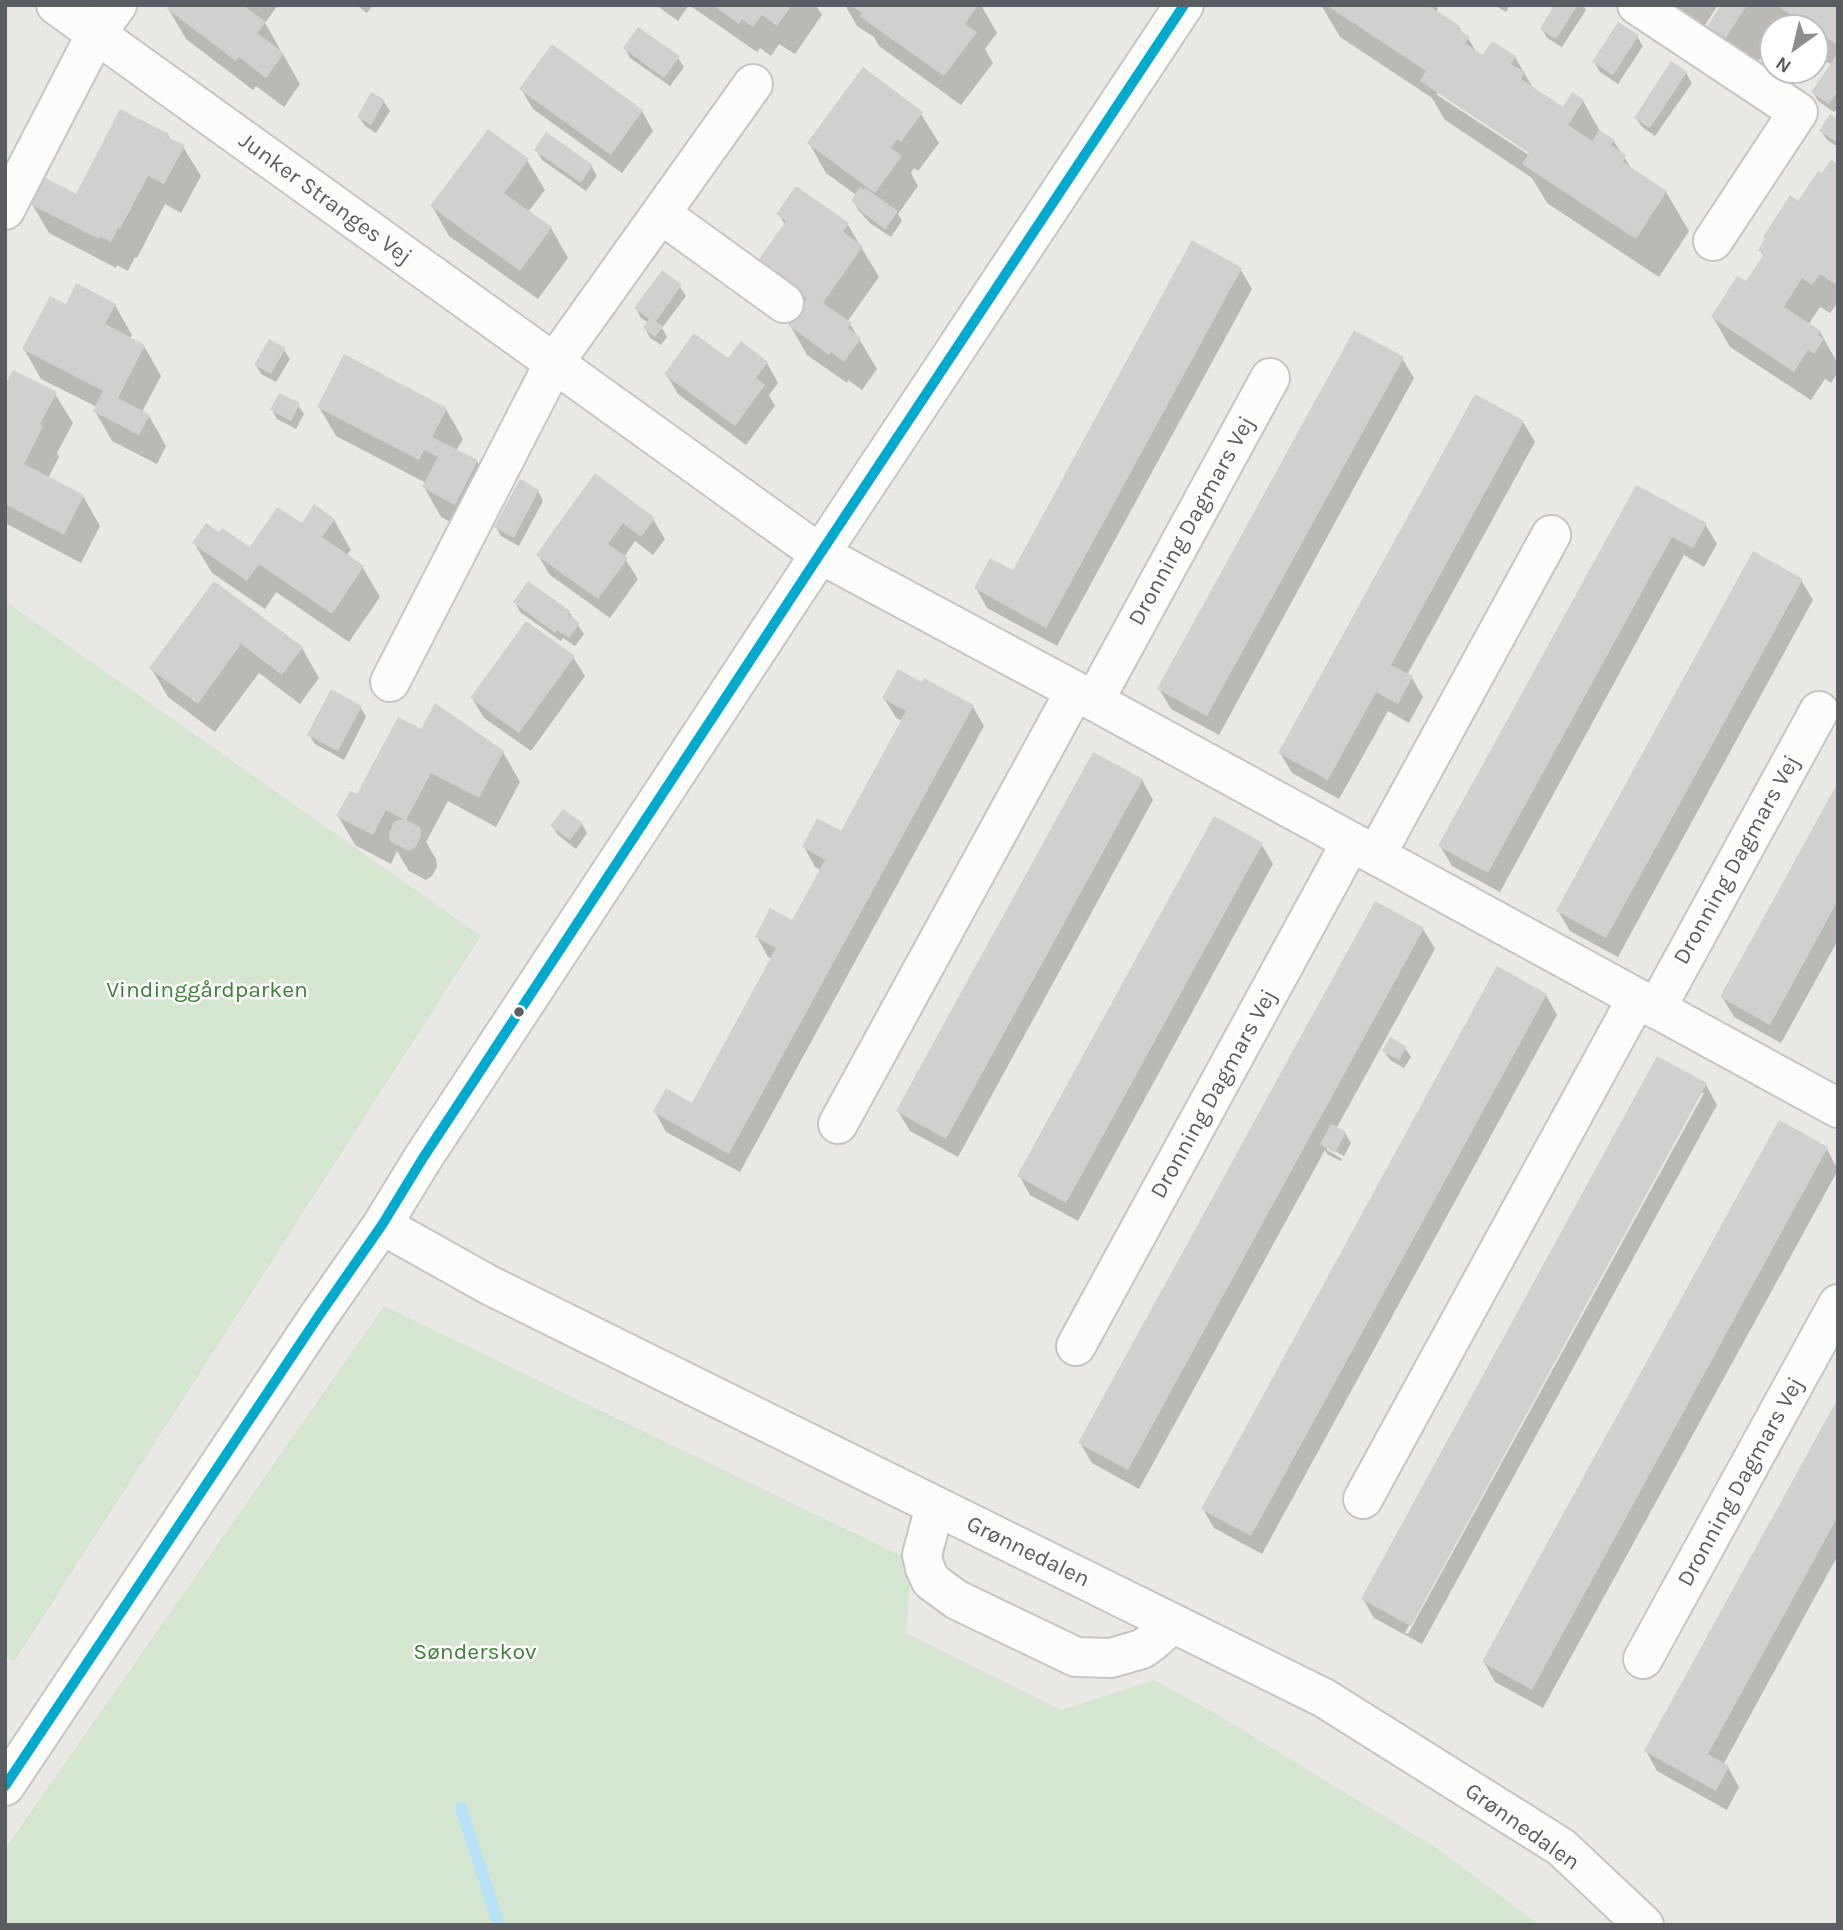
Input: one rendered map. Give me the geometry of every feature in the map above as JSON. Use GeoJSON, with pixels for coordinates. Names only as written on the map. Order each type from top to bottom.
{"type":"FeatureCollection","features":[{"type":"Feature","properties":{"kind":"street","name":"Junker Stranges Vej"},"geometry":{"type":"LineString","coordinates":[[55,5],[106,20],[554,363],[820,554]]}},
{"type":"Feature","properties":{"kind":"street"},"geometry":{"type":"LineString","coordinates":[[5,1786],[317,1317],[382,1224],[820,554],[1184,5]]}},
{"type":"Feature","properties":{"kind":"street"},"geometry":{"type":"LineString","coordinates":[[1637,5],[1798,112],[1713,241]]}},
{"type":"Feature","properties":{"kind":"street"},"geometry":{"type":"LineString","coordinates":[[5,210],[106,20]]}},
{"type":"Feature","properties":{"kind":"street"},"geometry":{"type":"LineString","coordinates":[[390,682],[554,363],[753,84]]}},
{"type":"Feature","properties":{"kind":"street"},"geometry":{"type":"LineString","coordinates":[[661,214],[784,303]]}},
{"type":"Feature","properties":{"kind":"street","name":"Dronning Dagmars Vej"},"geometry":{"type":"LineString","coordinates":[[838,1124],[1270,378]]}},
{"type":"Feature","properties":{"kind":"street","name":"Dronning Dagmars Vej"},"geometry":{"type":"LineString","coordinates":[[1076,1346],[1364,849],[1551,535]]}},
{"type":"Feature","properties":{"kind":"street"},"geometry":{"type":"LineString","coordinates":[[820,554],[1838,1108]]}},
{"type":"Feature","properties":{"kind":"street","name":"Dronning Dagmars Vej"},"geometry":{"type":"LineString","coordinates":[[1363,1499],[1647,1003],[1819,711]]}},
{"type":"Feature","properties":{"kind":"street","name":"Grønnedalen"},"geometry":{"type":"LineString","coordinates":[[382,1224],[489,1285],[1324,1698],[1561,1847],[1644,1925]]}},
{"type":"Feature","properties":{"kind":"street","name":"Dronning Dagmars Vej"},"geometry":{"type":"LineString","coordinates":[[1643,1659],[1838,1304]]}},
{"type":"Feature","properties":{"kind":"street"},"geometry":{"type":"LineString","coordinates":[[935,1506],[922,1555],[931,1581],[957,1600],[1076,1657],[1111,1658],[1142,1649],[1172,1623]]}},
{"type":"Feature","properties":{"kind":"green space","name":"Vindinggårdparken"},"geometry":{"type":"Polygon","coordinates":[[[5,601],[481,936],[14,1662],[5,1656],[5,601]]]}},
{"type":"Feature","properties":{"kind":"green space","name":"Sønderskov"},"geometry":{"type":"Polygon","coordinates":[[[384,1306],[912,1561],[906,1633],[1061,1710],[1154,1680],[1213,1712],[1438,1849],[1540,1925],[5,1925],[5,1849],[384,1306]]]}},
{"type":"Feature","properties":{"kind":"building"},"geometry":{"type":"Polygon","coordinates":[[[170,5],[243,5],[266,22],[257,33],[284,53],[266,78],[239,57],[236,61],[167,9],[170,5]]]}},
{"type":"Feature","properties":{"kind":"building"},"geometry":{"type":"Polygon","coordinates":[[[713,5],[792,5],[777,26],[762,15],[753,27],[742,19],[739,24],[713,5]]]}},
{"type":"Feature","properties":{"kind":"building"},"geometry":{"type":"Polygon","coordinates":[[[851,5],[978,5],[965,24],[977,32],[944,76],[859,16],[862,13],[851,5]]]}},
{"type":"Feature","properties":{"kind":"building"},"geometry":{"type":"Polygon","coordinates":[[[1326,5],[1428,5],[1460,26],[1458,29],[1470,37],[1465,43],[1483,55],[1492,41],[1516,56],[1511,64],[1525,72],[1521,79],[1563,107],[1572,92],[1584,100],[1568,125],[1592,141],[1599,130],[1614,139],[1611,145],[1626,155],[1623,162],[1667,191],[1636,239],[1522,164],[1529,153],[1420,81],[1426,71],[1326,5]]]}},
{"type":"Feature","properties":{"kind":"building"},"geometry":{"type":"Polygon","coordinates":[[[1554,5],[1578,5],[1556,39],[1540,29],[1554,5]]]}},
{"type":"Feature","properties":{"kind":"building"},"geometry":{"type":"Polygon","coordinates":[[[1721,5],[1747,5],[1726,38],[1707,26],[1721,5]]]}},
{"type":"Feature","properties":{"kind":"building"},"geometry":{"type":"Polygon","coordinates":[[[1776,5],[1838,5],[1838,45],[1829,40],[1829,14],[1790,14],[1776,5]]]}},
{"type":"Feature","properties":{"kind":"building"},"geometry":{"type":"Polygon","coordinates":[[[1618,22],[1639,35],[1613,75],[1592,62],[1618,22]]]}},
{"type":"Feature","properties":{"kind":"building"},"geometry":{"type":"Polygon","coordinates":[[[638,27],[680,56],[664,78],[623,48],[638,27]]]}},
{"type":"Feature","properties":{"kind":"building"},"geometry":{"type":"Polygon","coordinates":[[[552,44],[643,110],[611,155],[519,89],[552,44]]]}},
{"type":"Feature","properties":{"kind":"building"},"geometry":{"type":"Polygon","coordinates":[[[1838,53],[1838,91],[1829,104],[1811,92],[1817,84],[1829,84],[1829,66],[1838,53]]]}},
{"type":"Feature","properties":{"kind":"building"},"geometry":{"type":"Polygon","coordinates":[[[1671,61],[1687,72],[1650,128],[1634,118],[1671,61]]]}},
{"type":"Feature","properties":{"kind":"building"},"geometry":{"type":"Polygon","coordinates":[[[863,67],[923,112],[901,142],[897,139],[891,148],[902,156],[875,193],[807,143],[863,67]]]}},
{"type":"Feature","properties":{"kind":"building"},"geometry":{"type":"Polygon","coordinates":[[[371,92],[385,100],[371,125],[357,117],[371,92]]]}},
{"type":"Feature","properties":{"kind":"building"},"geometry":{"type":"Polygon","coordinates":[[[120,109],[185,145],[164,184],[148,176],[111,242],[100,236],[99,239],[30,204],[44,177],[76,194],[120,109]]]}},
{"type":"Feature","properties":{"kind":"building"},"geometry":{"type":"Polygon","coordinates":[[[1830,114],[1838,119],[1838,143],[1819,131],[1830,114]]]}},
{"type":"Feature","properties":{"kind":"building"},"geometry":{"type":"Polygon","coordinates":[[[488,129],[529,159],[504,193],[552,227],[520,271],[430,206],[488,129]]]}},
{"type":"Feature","properties":{"kind":"building"},"geometry":{"type":"Polygon","coordinates":[[[546,132],[593,165],[581,183],[534,150],[546,132]]]}},
{"type":"Feature","properties":{"kind":"building"},"geometry":{"type":"Polygon","coordinates":[[[1831,160],[1838,164],[1838,286],[1820,274],[1812,285],[1802,278],[1784,307],[1821,331],[1818,335],[1824,339],[1814,354],[1808,350],[1794,372],[1711,317],[1737,276],[1746,281],[1764,254],[1758,250],[1765,238],[1763,237],[1790,195],[1798,201],[1818,171],[1822,173],[1831,160]]]}},
{"type":"Feature","properties":{"kind":"building"},"geometry":{"type":"Polygon","coordinates":[[[796,186],[849,223],[843,232],[863,246],[823,303],[852,323],[848,328],[861,338],[844,362],[831,352],[829,355],[788,325],[807,299],[757,262],[786,221],[776,214],[796,186]]]}},
{"type":"Feature","properties":{"kind":"building"},"geometry":{"type":"Polygon","coordinates":[[[860,187],[898,211],[885,229],[863,213],[851,200],[860,187]]]}},
{"type":"Feature","properties":{"kind":"building"},"geometry":{"type":"Polygon","coordinates":[[[1192,240],[1242,268],[1046,628],[974,588],[990,558],[1013,570],[1192,240]]]}},
{"type":"Feature","properties":{"kind":"building"},"geometry":{"type":"Polygon","coordinates":[[[662,270],[682,285],[656,321],[663,327],[655,337],[643,328],[649,319],[634,308],[662,270]]]}},
{"type":"Feature","properties":{"kind":"building"},"geometry":{"type":"Polygon","coordinates":[[[76,283],[116,304],[105,324],[145,345],[118,398],[150,415],[139,435],[93,411],[103,391],[22,349],[50,296],[66,304],[76,283]]]}},
{"type":"Feature","properties":{"kind":"building"},"geometry":{"type":"Polygon","coordinates":[[[1354,330],[1404,357],[1207,716],[1157,689],[1354,330]]]}},
{"type":"Feature","properties":{"kind":"building"},"geometry":{"type":"Polygon","coordinates":[[[694,333],[728,358],[741,341],[768,362],[756,378],[765,385],[735,426],[664,374],[694,333]]]}},
{"type":"Feature","properties":{"kind":"building"},"geometry":{"type":"Polygon","coordinates":[[[269,339],[286,348],[271,374],[254,365],[269,339]]]}},
{"type":"Feature","properties":{"kind":"building"},"geometry":{"type":"Polygon","coordinates":[[[344,354],[447,408],[432,437],[478,460],[455,505],[422,487],[438,457],[424,450],[419,460],[317,407],[344,354]]]}},
{"type":"Feature","properties":{"kind":"building"},"geometry":{"type":"Polygon","coordinates":[[[13,370],[57,392],[40,424],[43,426],[24,464],[84,495],[64,535],[5,504],[5,385],[13,370]]]}},
{"type":"Feature","properties":{"kind":"building"},"geometry":{"type":"Polygon","coordinates":[[[279,393],[300,403],[291,421],[270,410],[279,393]]]}},
{"type":"Feature","properties":{"kind":"building"},"geometry":{"type":"Polygon","coordinates":[[[1475,394],[1524,421],[1391,665],[1413,676],[1398,704],[1376,692],[1328,780],[1278,753],[1475,394]]]}},
{"type":"Feature","properties":{"kind":"building"},"geometry":{"type":"Polygon","coordinates":[[[595,473],[655,518],[641,537],[623,523],[608,544],[628,558],[598,599],[536,555],[595,473]]]}},
{"type":"Feature","properties":{"kind":"building"},"geometry":{"type":"Polygon","coordinates":[[[520,479],[539,490],[514,538],[494,527],[520,479]]]}},
{"type":"Feature","properties":{"kind":"building"},"geometry":{"type":"Polygon","coordinates":[[[1636,485],[1707,523],[1693,548],[1672,537],[1488,873],[1438,846],[1636,485]]]}},
{"type":"Feature","properties":{"kind":"building"},"geometry":{"type":"Polygon","coordinates":[[[314,504],[335,519],[322,537],[364,566],[332,614],[259,564],[247,581],[192,543],[206,523],[219,532],[222,528],[250,547],[277,507],[302,523],[314,504]]]}},
{"type":"Feature","properties":{"kind":"building"},"geometry":{"type":"Polygon","coordinates":[[[1753,551],[1803,579],[1606,938],[1556,911],[1753,551]]]}},
{"type":"Feature","properties":{"kind":"building"},"geometry":{"type":"Polygon","coordinates":[[[214,581],[303,647],[282,675],[241,644],[198,704],[149,668],[214,581]]]}},
{"type":"Feature","properties":{"kind":"building"},"geometry":{"type":"Polygon","coordinates":[[[528,581],[570,611],[568,614],[580,623],[569,638],[557,630],[555,633],[513,602],[528,581]]]}},
{"type":"Feature","properties":{"kind":"building"},"geometry":{"type":"Polygon","coordinates":[[[526,621],[575,656],[519,733],[470,698],[526,621]]]}},
{"type":"Feature","properties":{"kind":"building"},"geometry":{"type":"Polygon","coordinates":[[[898,669],[922,682],[924,678],[974,705],[729,1154],[653,1112],[666,1088],[692,1103],[776,948],[755,937],[770,908],[792,920],[825,860],[802,847],[817,818],[841,831],[906,711],[882,698],[898,669]]]}},
{"type":"Feature","properties":{"kind":"building"},"geometry":{"type":"Polygon","coordinates":[[[331,689],[362,706],[338,751],[307,735],[331,689]]]}},
{"type":"Feature","properties":{"kind":"building"},"geometry":{"type":"Polygon","coordinates":[[[435,703],[504,751],[479,798],[431,773],[406,820],[420,827],[421,836],[416,847],[408,851],[390,841],[389,833],[394,822],[403,819],[386,810],[373,835],[336,816],[350,791],[357,794],[398,717],[421,729],[435,703]]]}},
{"type":"Feature","properties":{"kind":"building"},"geometry":{"type":"Polygon","coordinates":[[[1093,752],[1143,779],[946,1139],[896,1111],[1093,752]]]}},
{"type":"Feature","properties":{"kind":"building"},"geometry":{"type":"Polygon","coordinates":[[[1838,782],[1838,900],[1770,1025],[1720,997],[1838,782]]]}},
{"type":"Feature","properties":{"kind":"building"},"geometry":{"type":"Polygon","coordinates":[[[563,809],[583,823],[570,840],[550,826],[563,809]]]}},
{"type":"Feature","properties":{"kind":"building"},"geometry":{"type":"Polygon","coordinates":[[[1214,816],[1263,843],[1066,1203],[1017,1176],[1214,816]]]}},
{"type":"Feature","properties":{"kind":"building"},"geometry":{"type":"Polygon","coordinates":[[[1375,901],[1424,928],[1128,1470],[1078,1443],[1375,901]]]}},
{"type":"Feature","properties":{"kind":"building"},"geometry":{"type":"Polygon","coordinates":[[[1497,966],[1547,994],[1251,1536],[1201,1509],[1497,966]]]}},
{"type":"Feature","properties":{"kind":"building"},"geometry":{"type":"Polygon","coordinates":[[[1390,1037],[1407,1047],[1399,1060],[1382,1051],[1390,1037]]]}},
{"type":"Feature","properties":{"kind":"building"},"geometry":{"type":"Polygon","coordinates":[[[1657,1056],[1707,1083],[1411,1626],[1361,1599],[1657,1056]]]}},
{"type":"Feature","properties":{"kind":"building"},"geometry":{"type":"Polygon","coordinates":[[[1779,1120],[1828,1147],[1532,1690],[1482,1662],[1779,1120]]]}},
{"type":"Feature","properties":{"kind":"building"},"geometry":{"type":"Polygon","coordinates":[[[1331,1124],[1346,1132],[1335,1153],[1320,1144],[1331,1124]]]}},
{"type":"Feature","properties":{"kind":"building"},"geometry":{"type":"Polygon","coordinates":[[[1838,1398],[1838,1516],[1708,1754],[1729,1766],[1716,1791],[1644,1751],[1838,1398]]]}},
{"type":"Feature","properties":{"kind":"waterway"},"geometry":{"type":"LineString","coordinates":[[461,1808],[499,1925]]}},
{"type":"Feature","properties":{"kind":"transit line"},"geometry":{"type":"LineString","coordinates":[[5,1786],[382,1225],[423,1158],[820,554],[1184,5]]}}]}
